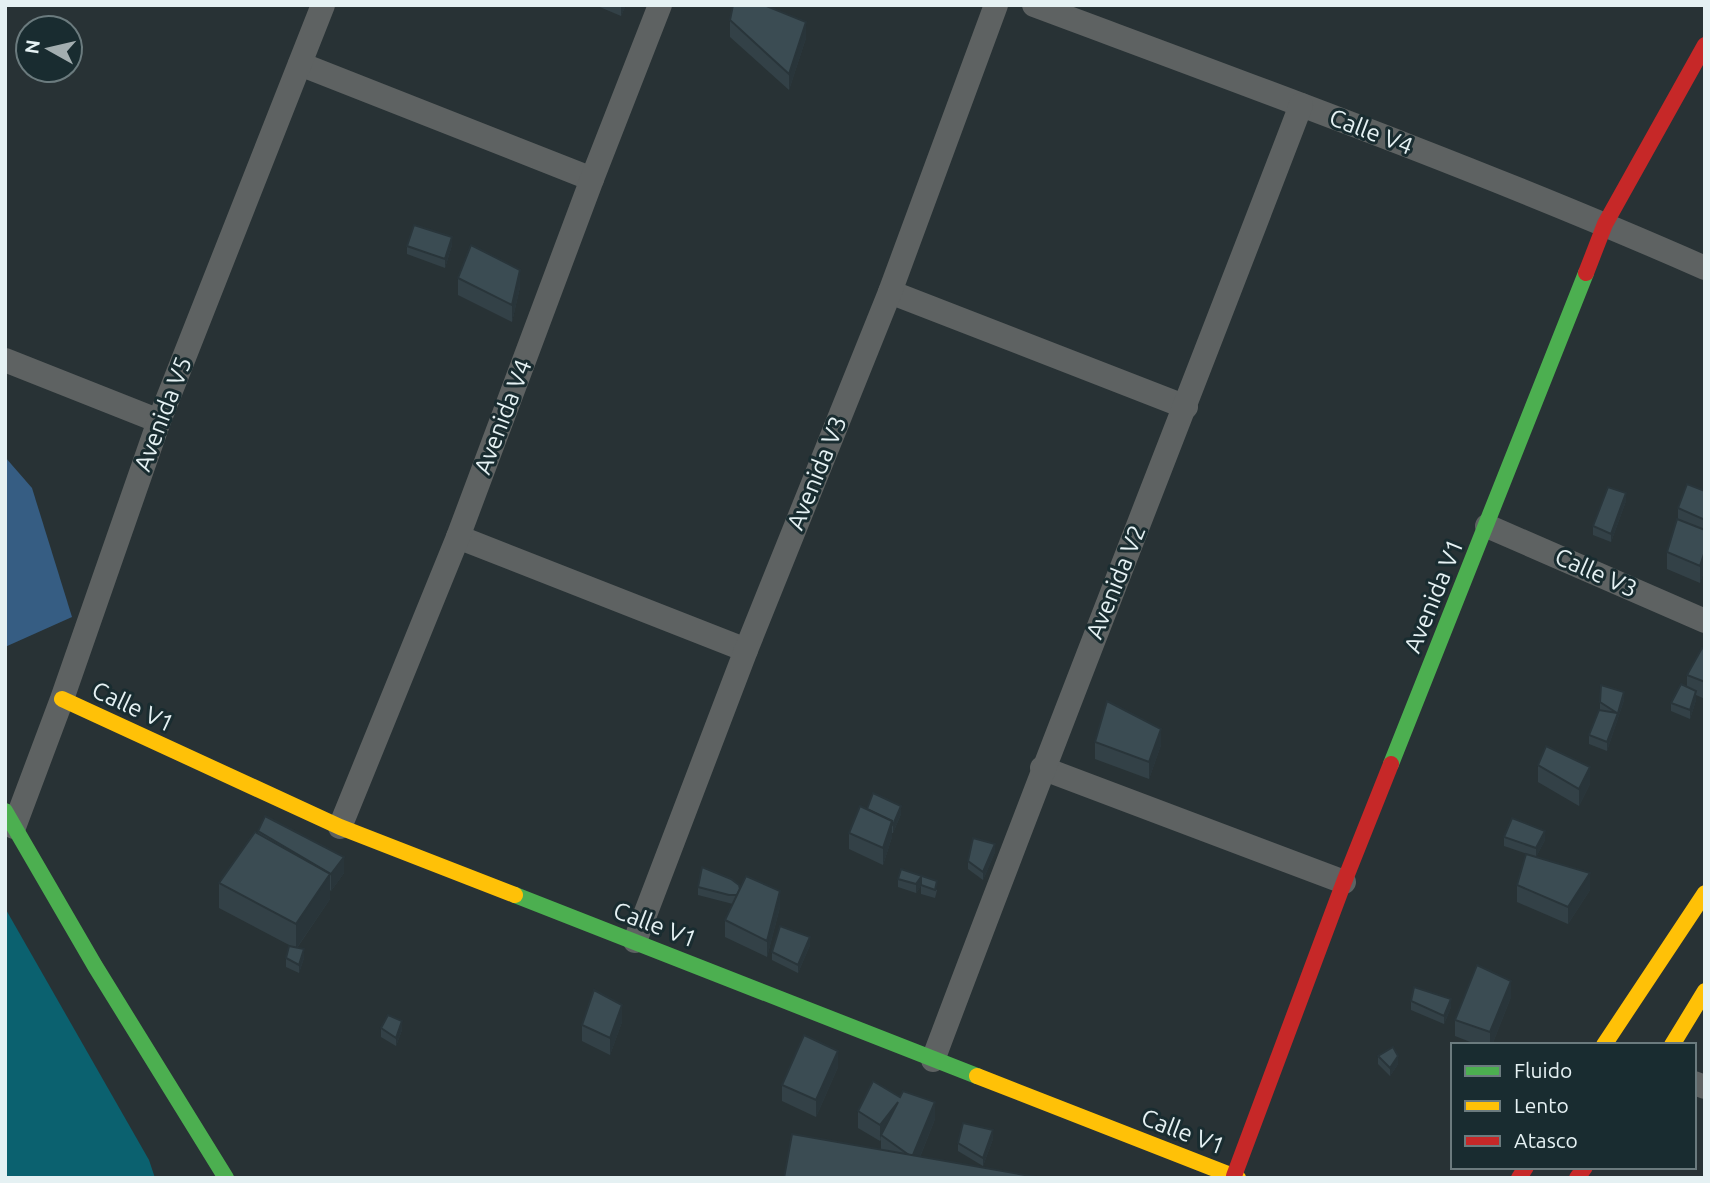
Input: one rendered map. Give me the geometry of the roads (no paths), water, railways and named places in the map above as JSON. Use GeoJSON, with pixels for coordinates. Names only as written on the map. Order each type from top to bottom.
{"type":"FeatureCollection","features":[{"type":"Feature","properties":{"kind":"street","name":"Avenida V5"},"geometry":{"type":"LineString","coordinates":[[10,819],[62,699],[159,421],[323,5]]}},
{"type":"Feature","properties":{"kind":"street","name":"Avenida V4"},"geometry":{"type":"LineString","coordinates":[[340,827],[458,537],[660,5]]}},
{"type":"Feature","properties":{"kind":"street","name":"Avenida V3"},"geometry":{"type":"LineString","coordinates":[[635,941],[746,650],[890,292],[996,5]]}},
{"type":"Feature","properties":{"kind":"street","name":"Calle V4"},"geometry":{"type":"LineString","coordinates":[[1034,5],[1301,105],[1605,224],[1705,268]]}},
{"type":"Feature","properties":{"kind":"street","name":"Avenida V1"},"geometry":{"type":"LineString","coordinates":[[1236,1177],[1343,882],[1605,224],[1705,45]]}},
{"type":"Feature","properties":{"kind":"street"},"geometry":{"type":"LineString","coordinates":[[300,64],[592,179]]}},
{"type":"Feature","properties":{"kind":"street","name":"Avenida V2"},"geometry":{"type":"LineString","coordinates":[[933,1060],[1042,768],[1186,407],[1301,105]]}},
{"type":"Feature","properties":{"kind":"street"},"geometry":{"type":"LineString","coordinates":[[890,292],[1186,407]]}},
{"type":"Feature","properties":{"kind":"street"},"geometry":{"type":"LineString","coordinates":[[5,360],[159,421]]}},
{"type":"Feature","properties":{"kind":"street","name":"Calle V3"},"geometry":{"type":"LineString","coordinates":[[1487,526],[1705,621]]}},
{"type":"Feature","properties":{"kind":"street"},"geometry":{"type":"LineString","coordinates":[[458,537],[746,650]]}},
{"type":"Feature","properties":{"kind":"street","name":"Calle V1"},"geometry":{"type":"LineString","coordinates":[[62,699],[340,827],[1236,1177]]}},
{"type":"Feature","properties":{"kind":"street"},"geometry":{"type":"LineString","coordinates":[[1042,768],[1343,882]]}},
{"type":"Feature","properties":{"kind":"street"},"geometry":{"type":"LineString","coordinates":[[10,819],[95,966],[226,1178]]}},
{"type":"Feature","properties":{"kind":"street"},"geometry":{"type":"LineString","coordinates":[[1605,1043],[1705,893]]}},
{"type":"Feature","properties":{"kind":"street"},"geometry":{"type":"LineString","coordinates":[[1673,1043],[1705,991]]}}]}
